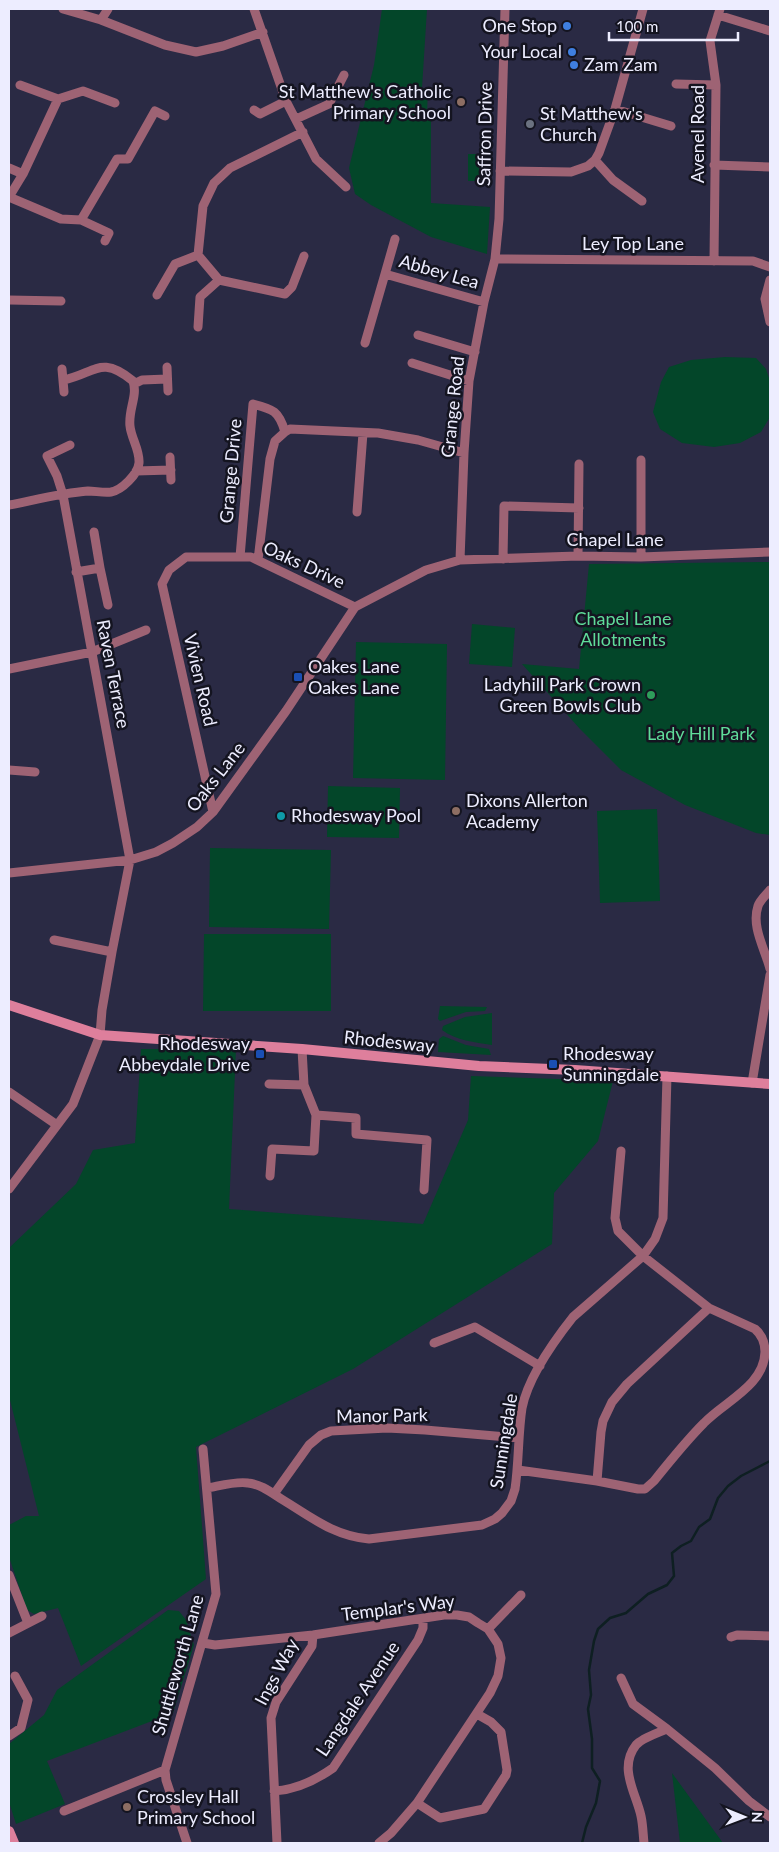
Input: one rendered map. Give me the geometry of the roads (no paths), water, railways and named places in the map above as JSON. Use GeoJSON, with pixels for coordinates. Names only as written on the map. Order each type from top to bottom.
{"type":"FeatureCollection","features":[{"type":"Feature","properties":{"kind":"street"},"geometry":{"type":"LineString","coordinates":[[63,9],[101,20],[165,45],[196,52],[223,46],[263,32]]}},
{"type":"Feature","properties":{"kind":"street"},"geometry":{"type":"LineString","coordinates":[[101,20],[108,9]]}},
{"type":"Feature","properties":{"kind":"street"},"geometry":{"type":"LineString","coordinates":[[254,9],[286,101],[316,159],[346,187]]}},
{"type":"Feature","properties":{"kind":"street","name":"Saffron Drive"},"geometry":{"type":"LineString","coordinates":[[495,259],[499,219],[505,9]]}},
{"type":"Feature","properties":{"kind":"street"},"geometry":{"type":"LineString","coordinates":[[500,171],[571,172],[588,166],[594,160],[599,153],[615,109],[640,9]]}},
{"type":"Feature","properties":{"kind":"street"},"geometry":{"type":"LineString","coordinates":[[719,12],[770,31]]}},
{"type":"Feature","properties":{"kind":"street","name":"Avenel Road"},"geometry":{"type":"LineString","coordinates":[[714,260],[716,85],[710,41],[719,12]]}},
{"type":"Feature","properties":{"kind":"street"},"geometry":{"type":"LineString","coordinates":[[296,119],[329,104],[344,75]]}},
{"type":"Feature","properties":{"kind":"street"},"geometry":{"type":"LineString","coordinates":[[676,84],[716,85]]}},
{"type":"Feature","properties":{"kind":"street"},"geometry":{"type":"LineString","coordinates":[[20,85],[58,99],[83,91],[114,103]]}},
{"type":"Feature","properties":{"kind":"street"},"geometry":{"type":"LineString","coordinates":[[58,99],[9,197],[61,219],[81,220],[109,233],[105,241]]}},
{"type":"Feature","properties":{"kind":"street"},"geometry":{"type":"LineString","coordinates":[[254,110],[260,114],[286,101]]}},
{"type":"Feature","properties":{"kind":"street"},"geometry":{"type":"LineString","coordinates":[[615,109],[671,126]]}},
{"type":"Feature","properties":{"kind":"street"},"geometry":{"type":"LineString","coordinates":[[81,220],[117,159],[128,159],[155,111],[165,116]]}},
{"type":"Feature","properties":{"kind":"street"},"geometry":{"type":"LineString","coordinates":[[303,132],[230,168],[214,183],[203,206],[198,255],[219,280],[285,294],[292,287],[304,256]]}},
{"type":"Feature","properties":{"kind":"street"},"geometry":{"type":"LineString","coordinates":[[594,160],[613,180],[642,201]]}},
{"type":"Feature","properties":{"kind":"street"},"geometry":{"type":"LineString","coordinates":[[714,164],[770,167]]}},
{"type":"Feature","properties":{"kind":"street"},"geometry":{"type":"LineString","coordinates":[[9,168],[22,174]]}},
{"type":"Feature","properties":{"kind":"street","name":"Abbey Lea"},"geometry":{"type":"LineString","coordinates":[[365,343],[395,239]]}},
{"type":"Feature","properties":{"kind":"street"},"geometry":{"type":"LineString","coordinates":[[157,295],[174,264],[198,255]]}},
{"type":"Feature","properties":{"kind":"street","name":"Ley Top Lane"},"geometry":{"type":"LineString","coordinates":[[495,259],[753,261],[770,267]]}},
{"type":"Feature","properties":{"kind":"street","name":"Grange Road"},"geometry":{"type":"LineString","coordinates":[[460,560],[469,381],[484,302],[495,259]]}},
{"type":"Feature","properties":{"kind":"street","name":"Abbey Lea"},"geometry":{"type":"LineString","coordinates":[[385,274],[484,302]]}},
{"type":"Feature","properties":{"kind":"street"},"geometry":{"type":"LineString","coordinates":[[198,327],[200,297],[219,280]]}},
{"type":"Feature","properties":{"kind":"street"},"geometry":{"type":"LineString","coordinates":[[770,280],[765,299],[770,322]]}},
{"type":"Feature","properties":{"kind":"street"},"geometry":{"type":"LineString","coordinates":[[9,300],[61,301]]}},
{"type":"Feature","properties":{"kind":"street"},"geometry":{"type":"LineString","coordinates":[[418,335],[474,352]]}},
{"type":"Feature","properties":{"kind":"street"},"geometry":{"type":"LineString","coordinates":[[412,363],[469,381]]}},
{"type":"Feature","properties":{"kind":"street"},"geometry":{"type":"LineString","coordinates":[[9,505],[90,491],[111,492],[120,488],[136,471],[139,465],[139,456],[130,426],[130,416],[135,395],[133,381],[120,370],[105,366],[96,367],[75,378],[63,380]]}},
{"type":"Feature","properties":{"kind":"street"},"geometry":{"type":"LineString","coordinates":[[167,366],[168,391]]}},
{"type":"Feature","properties":{"kind":"street"},"geometry":{"type":"LineString","coordinates":[[62,369],[64,392]]}},
{"type":"Feature","properties":{"kind":"street"},"geometry":{"type":"LineString","coordinates":[[134,384],[142,380],[168,379]]}},
{"type":"Feature","properties":{"kind":"street","name":"Grange Drive"},"geometry":{"type":"LineString","coordinates":[[240,557],[253,404],[272,409],[281,420],[285,432],[275,441],[270,459],[258,560]]}},
{"type":"Feature","properties":{"kind":"street"},"geometry":{"type":"LineString","coordinates":[[285,432],[290,429],[378,433],[418,440],[464,452]]}},
{"type":"Feature","properties":{"kind":"street"},"geometry":{"type":"LineString","coordinates":[[356,512],[363,433]]}},
{"type":"Feature","properties":{"kind":"street","name":"Raven Terrace"},"geometry":{"type":"LineString","coordinates":[[70,444],[47,456],[57,476],[63,495],[130,860]]}},
{"type":"Feature","properties":{"kind":"street"},"geometry":{"type":"LineString","coordinates":[[170,457],[171,480]]}},
{"type":"Feature","properties":{"kind":"street"},"geometry":{"type":"LineString","coordinates":[[642,460],[642,557]]}},
{"type":"Feature","properties":{"kind":"street"},"geometry":{"type":"LineString","coordinates":[[578,556],[579,464]]}},
{"type":"Feature","properties":{"kind":"street"},"geometry":{"type":"LineString","coordinates":[[136,471],[171,470]]}},
{"type":"Feature","properties":{"kind":"street"},"geometry":{"type":"LineString","coordinates":[[503,559],[504,506],[578,508]]}},
{"type":"Feature","properties":{"kind":"street"},"geometry":{"type":"LineString","coordinates":[[94,532],[108,605]]}},
{"type":"Feature","properties":{"kind":"street","name":"Chapel Lane"},"geometry":{"type":"LineString","coordinates":[[460,560],[578,556],[642,557],[770,552]]}},
{"type":"Feature","properties":{"kind":"street","name":"Oaks Drive"},"geometry":{"type":"LineString","coordinates":[[162,584],[170,570],[186,557],[251,557],[355,607]]}},
{"type":"Feature","properties":{"kind":"street","name":"Oaks Lane"},"geometry":{"type":"LineString","coordinates":[[9,873],[130,860],[156,852],[197,827],[213,812],[286,711],[355,607],[426,570],[460,560]]}},
{"type":"Feature","properties":{"kind":"street"},"geometry":{"type":"LineString","coordinates":[[76,572],[100,568]]}},
{"type":"Feature","properties":{"kind":"street","name":"Vivien Road"},"geometry":{"type":"LineString","coordinates":[[162,584],[213,812]]}},
{"type":"Feature","properties":{"kind":"street"},"geometry":{"type":"LineString","coordinates":[[9,669],[92,652],[146,630]]}},
{"type":"Feature","properties":{"kind":"street"},"geometry":{"type":"LineString","coordinates":[[9,770],[35,772]]}},
{"type":"Feature","properties":{"kind":"street"},"geometry":{"type":"LineString","coordinates":[[9,1189],[73,1104],[100,1034],[112,952],[130,860]]}},
{"type":"Feature","properties":{"kind":"street"},"geometry":{"type":"LineString","coordinates":[[770,890],[758,906],[756,927],[770,965]]}},
{"type":"Feature","properties":{"kind":"street"},"geometry":{"type":"LineString","coordinates":[[54,940],[112,952]]}},
{"type":"Feature","properties":{"kind":"street"},"geometry":{"type":"LineString","coordinates":[[752,1083],[770,975]]}},
{"type":"Feature","properties":{"kind":"street","name":"Rhodesway"},"geometry":{"type":"LineString","coordinates":[[9,1005],[100,1034],[488,1067],[575,1070],[770,1084]]}},
{"type":"Feature","properties":{"kind":"street"},"geometry":{"type":"LineString","coordinates":[[270,1176],[272,1150],[314,1151],[316,1115],[304,1085],[302,1050]]}},
{"type":"Feature","properties":{"kind":"street","name":"Sunningdale"},"geometry":{"type":"LineString","coordinates":[[207,1488],[246,1482],[258,1485],[344,1535],[369,1539],[472,1527],[495,1519],[502,1513],[511,1501],[516,1488],[519,1438],[525,1396],[540,1366],[573,1317],[643,1256],[655,1238],[663,1218],[668,1076]]}},
{"type":"Feature","properties":{"kind":"street"},"geometry":{"type":"LineString","coordinates":[[268,1084],[304,1085]]}},
{"type":"Feature","properties":{"kind":"street"},"geometry":{"type":"LineString","coordinates":[[9,1092],[57,1125]]}},
{"type":"Feature","properties":{"kind":"street"},"geometry":{"type":"LineString","coordinates":[[316,1115],[356,1118],[356,1134],[427,1140],[424,1190]]}},
{"type":"Feature","properties":{"kind":"street"},"geometry":{"type":"LineString","coordinates":[[518,1470],[646,1489],[705,1422],[753,1382],[758,1375],[765,1356],[765,1348],[760,1333],[709,1308],[643,1256],[618,1231],[615,1218],[621,1151]]}},
{"type":"Feature","properties":{"kind":"street"},"geometry":{"type":"LineString","coordinates":[[597,1481],[601,1432],[605,1416],[612,1402],[627,1384],[709,1308]]}},
{"type":"Feature","properties":{"kind":"street"},"geometry":{"type":"LineString","coordinates":[[434,1343],[475,1327],[540,1366]]}},
{"type":"Feature","properties":{"kind":"street","name":"Manor Park"},"geometry":{"type":"LineString","coordinates":[[274,1494],[309,1446],[321,1435],[331,1431],[416,1429],[519,1438]]}},
{"type":"Feature","properties":{"kind":"street","name":"Shuttleworth Lane"},"geometry":{"type":"LineString","coordinates":[[187,1843],[166,1780],[166,1770],[216,1594],[203,1448]]}},
{"type":"Feature","properties":{"kind":"street"},"geometry":{"type":"LineString","coordinates":[[9,1575],[28,1623]]}},
{"type":"Feature","properties":{"kind":"street"},"geometry":{"type":"LineString","coordinates":[[379,1843],[391,1833],[417,1803],[477,1714],[498,1676],[501,1658],[498,1644],[488,1629],[521,1595]]}},
{"type":"Feature","properties":{"kind":"street","name":"Templar's Way"},"geometry":{"type":"LineString","coordinates":[[203,1643],[215,1645],[313,1635],[457,1615],[469,1617],[488,1629]]}},
{"type":"Feature","properties":{"kind":"street"},"geometry":{"type":"LineString","coordinates":[[9,1633],[42,1616]]}},
{"type":"Feature","properties":{"kind":"street","name":"Langdale Avenue"},"geometry":{"type":"LineString","coordinates":[[274,1791],[288,1790],[325,1774],[334,1768],[418,1640],[423,1619]]}},
{"type":"Feature","properties":{"kind":"street","name":"Ings Way"},"geometry":{"type":"LineString","coordinates":[[277,1843],[271,1718],[276,1702],[312,1646],[313,1635]]}},
{"type":"Feature","properties":{"kind":"street"},"geometry":{"type":"LineString","coordinates":[[731,1637],[737,1635],[770,1636]]}},
{"type":"Feature","properties":{"kind":"street"},"geometry":{"type":"LineString","coordinates":[[9,1736],[21,1728],[28,1700],[15,1676]]}},
{"type":"Feature","properties":{"kind":"street"},"geometry":{"type":"LineString","coordinates":[[621,1678],[633,1704],[667,1728],[715,1768],[749,1801],[770,1817]]}},
{"type":"Feature","properties":{"kind":"street"},"geometry":{"type":"LineString","coordinates":[[417,1803],[440,1818],[480,1811],[488,1806],[504,1779],[507,1770],[501,1732],[491,1722],[477,1714]]}},
{"type":"Feature","properties":{"kind":"street"},"geometry":{"type":"LineString","coordinates":[[644,1843],[641,1816],[629,1780],[628,1767],[631,1755],[637,1744],[667,1728]]}},
{"type":"Feature","properties":{"kind":"street"},"geometry":{"type":"LineString","coordinates":[[64,1811],[166,1770]]}},
{"type":"Feature","properties":{"kind":"waterway"},"geometry":{"type":"LineString","coordinates":[[582,1843],[586,1827],[596,1803],[600,1781],[592,1768],[592,1739],[588,1709],[591,1695],[589,1670],[598,1629],[610,1618],[626,1613],[648,1594],[667,1585],[674,1576],[672,1553],[691,1541],[699,1527],[710,1519],[718,1498],[728,1486],[741,1476],[770,1461]]}},
{"type":"Feature","properties":{"kind":"place","name":"One Stop"},"geometry":{"type":"Point","coordinates":[567,26]}},
{"type":"Feature","properties":{"kind":"place","name":"Your Local"},"geometry":{"type":"Point","coordinates":[572,52]}},
{"type":"Feature","properties":{"kind":"place","name":"Zam Zam"},"geometry":{"type":"Point","coordinates":[574,65]}},
{"type":"Feature","properties":{"kind":"place","name":"St Matthew's Catholic Primary School"},"geometry":{"type":"Point","coordinates":[461,102]}},
{"type":"Feature","properties":{"kind":"place","name":"St Matthew's Church"},"geometry":{"type":"Point","coordinates":[530,124]}},
{"type":"Feature","properties":{"kind":"place","name":"Oakes Lane Oakes Lane"},"geometry":{"type":"Point","coordinates":[298,677]}},
{"type":"Feature","properties":{"kind":"place","name":"Ladyhill Park Crown Green Bowls Club"},"geometry":{"type":"Point","coordinates":[651,695]}},
{"type":"Feature","properties":{"kind":"place","name":"Dixons Allerton Academy"},"geometry":{"type":"Point","coordinates":[456,811]}},
{"type":"Feature","properties":{"kind":"place","name":"Rhodesway Pool"},"geometry":{"type":"Point","coordinates":[281,816]}},
{"type":"Feature","properties":{"kind":"place","name":"Rhodesway Abbeydale Drive"},"geometry":{"type":"Point","coordinates":[260,1054]}},
{"type":"Feature","properties":{"kind":"place","name":"Rhodesway Sunningdale"},"geometry":{"type":"Point","coordinates":[553,1064]}},
{"type":"Feature","properties":{"kind":"place","name":"Crossley Hall Primary School"},"geometry":{"type":"Point","coordinates":[127,1807]}},
{"type":"Feature","properties":{"kind":"park label","name":"Chapel Lane Allotments"},"geometry":{"type":"Point","coordinates":[623,629]}},
{"type":"Feature","properties":{"kind":"park label","name":"Lady Hill Park"},"geometry":{"type":"Point","coordinates":[701,734]}}]}
